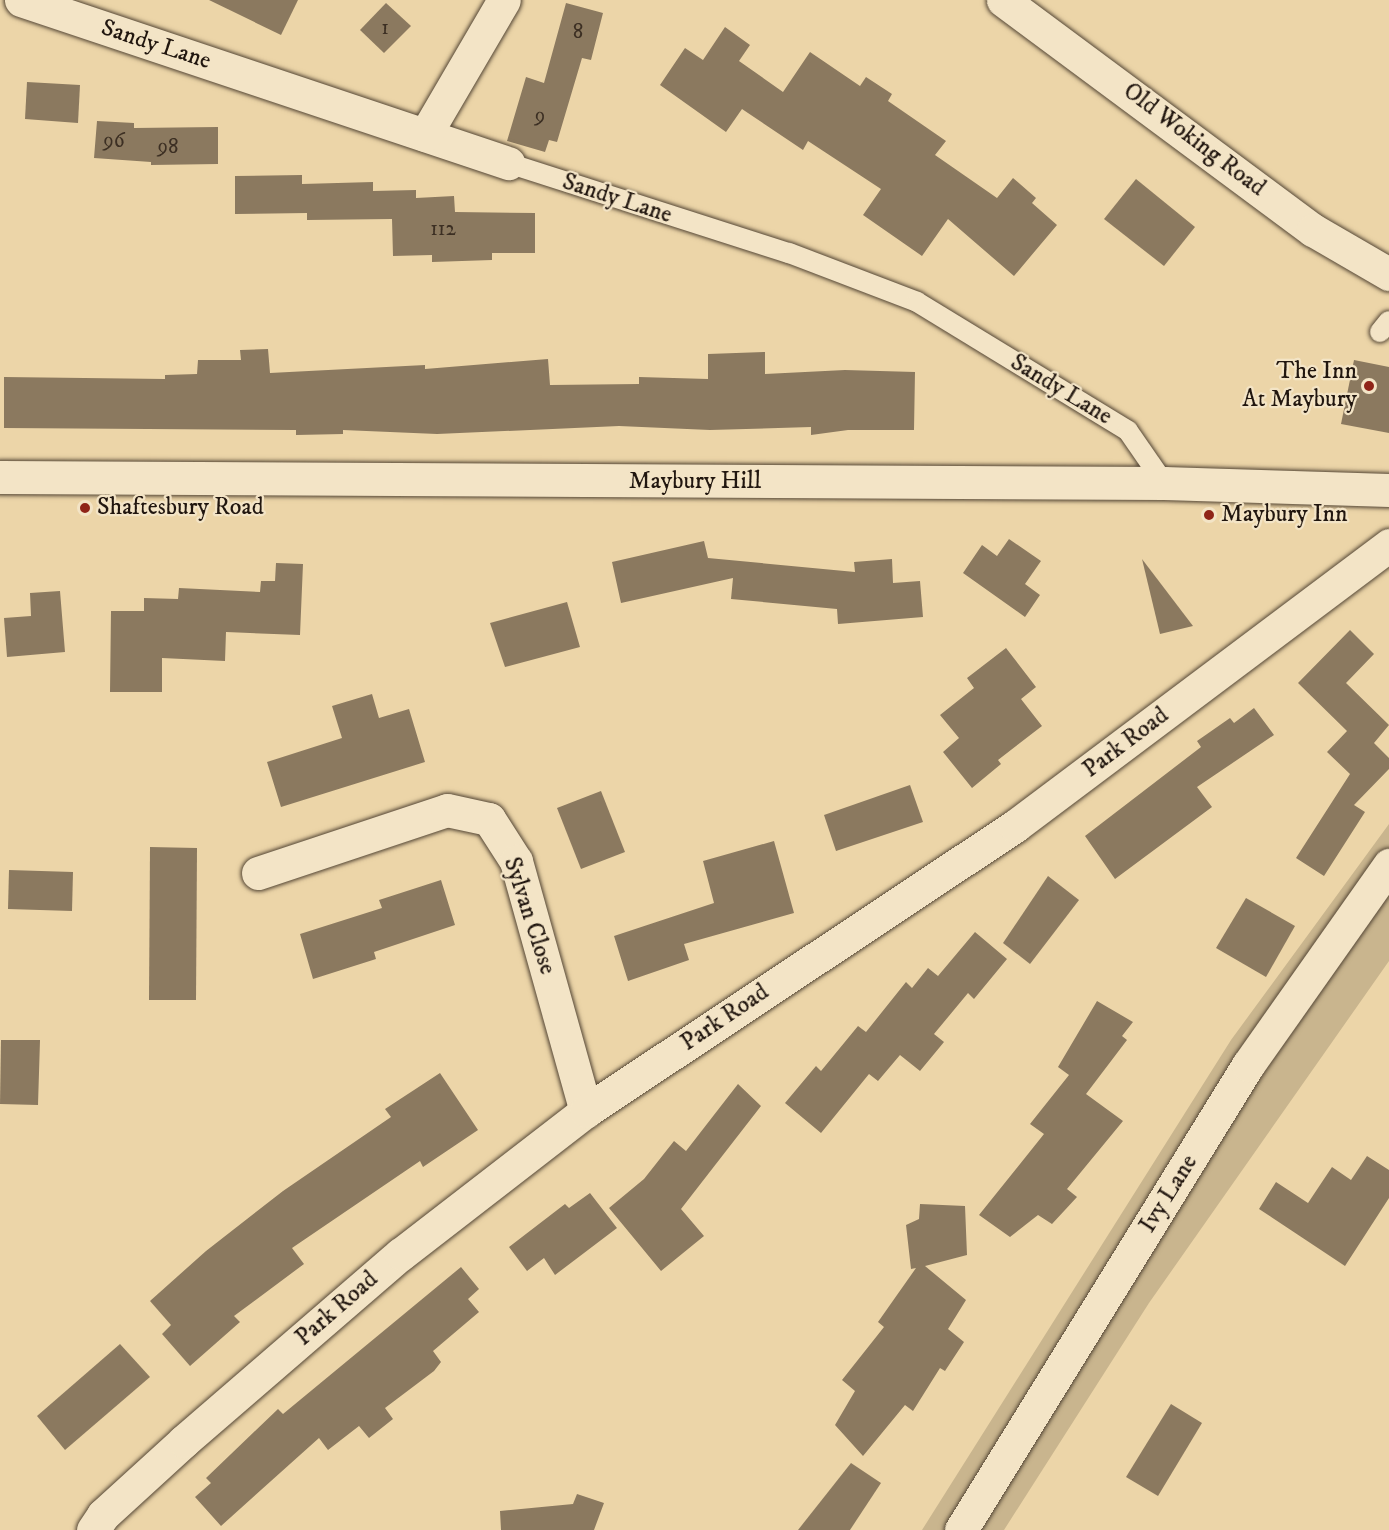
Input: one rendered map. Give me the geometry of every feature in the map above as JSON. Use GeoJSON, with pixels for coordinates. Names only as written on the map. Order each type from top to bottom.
{"type":"FeatureCollection","features":[{"type":"Feature","properties":{"kind":"street","name":"Sandy Lane"},"geometry":{"type":"LineString","coordinates":[[21,0],[508,163]]}},
{"type":"Feature","properties":{"kind":"street"},"geometry":{"type":"LineString","coordinates":[[425,135],[504,0]]}},
{"type":"Feature","properties":{"kind":"street","name":"Old Woking Road"},"geometry":{"type":"LineString","coordinates":[[1003,0],[1313,230],[1389,274]]}},
{"type":"Feature","properties":{"kind":"street","name":"Maybury Hill"},"geometry":{"type":"LineString","coordinates":[[0,477],[1164,483],[1389,490]]}},
{"type":"Feature","properties":{"kind":"street","name":"Park Road"},"geometry":{"type":"LineString","coordinates":[[93,1530],[103,1515],[184,1441],[401,1254],[586,1111],[1015,825],[1387,550]]}},
{"type":"Feature","properties":{"kind":"street","name":"Sylvan Close"},"geometry":{"type":"LineString","coordinates":[[258,873],[447,810],[489,819],[516,861],[586,1111]]}},
{"type":"Feature","properties":{"kind":"street","name":"Ivy Lane"},"geometry":{"type":"LineString","coordinates":[[961,1530],[1248,1065],[1389,865]]}},
{"type":"Feature","properties":{"kind":"lane","name":"Sandy Lane"},"geometry":{"type":"LineString","coordinates":[[508,163],[789,253],[917,302],[1128,431],[1164,483]]}},
{"type":"Feature","properties":{"kind":"shaded area"},"geometry":{"type":"Polygon","coordinates":[[[1389,824],[1389,961],[1149,1303],[1004,1530],[922,1530],[1231,1040],[1389,824]]]}},
{"type":"Feature","properties":{"kind":"building"},"geometry":{"type":"Polygon","coordinates":[[[209,0],[298,0],[281,35],[209,0]]]}},
{"type":"Feature","properties":{"kind":"building"},"geometry":{"type":"Polygon","coordinates":[[[386,3],[411,26],[384,53],[360,30],[386,3]]]}},
{"type":"Feature","properties":{"kind":"building"},"geometry":{"type":"Polygon","coordinates":[[[566,3],[603,13],[591,60],[582,58],[557,142],[549,140],[545,152],[507,141],[526,77],[544,83],[566,3]]]}},
{"type":"Feature","properties":{"kind":"building"},"geometry":{"type":"Polygon","coordinates":[[[725,27],[750,45],[739,61],[783,92],[810,52],[860,86],[866,77],[892,94],[888,101],[946,141],[935,155],[997,198],[1013,178],[1036,198],[1032,203],[1057,225],[1014,276],[948,219],[922,256],[863,215],[881,189],[808,141],[803,150],[742,109],[726,132],[660,85],[685,48],[703,60],[725,27]]]}},
{"type":"Feature","properties":{"kind":"building"},"geometry":{"type":"Polygon","coordinates":[[[27,82],[80,85],[78,123],[25,119],[27,82]]]}},
{"type":"Feature","properties":{"kind":"building"},"geometry":{"type":"Polygon","coordinates":[[[97,121],[134,123],[134,128],[218,127],[218,164],[151,165],[151,162],[94,158],[97,121]]]}},
{"type":"Feature","properties":{"kind":"building"},"geometry":{"type":"Polygon","coordinates":[[[302,175],[302,184],[373,182],[373,191],[416,190],[416,198],[454,196],[455,212],[535,213],[535,253],[492,253],[492,260],[432,262],[432,255],[393,256],[392,219],[307,220],[307,213],[235,214],[235,176],[302,175]]]}},
{"type":"Feature","properties":{"kind":"building"},"geometry":{"type":"Polygon","coordinates":[[[1136,179],[1195,227],[1164,266],[1104,219],[1136,179]]]}},
{"type":"Feature","properties":{"kind":"building"},"geometry":{"type":"Polygon","coordinates":[[[268,349],[270,373],[425,365],[425,369],[548,359],[550,385],[639,384],[639,377],[708,379],[708,354],[765,352],[765,374],[845,370],[915,372],[914,430],[848,430],[811,435],[811,427],[710,430],[619,426],[437,434],[343,430],[343,434],[296,435],[296,430],[4,428],[4,377],[165,379],[165,375],[197,374],[198,360],[241,360],[240,350],[268,349]]]}},
{"type":"Feature","properties":{"kind":"building","name":"The Inn At Maybury"},"geometry":{"type":"Polygon","coordinates":[[[1354,360],[1389,367],[1389,433],[1341,424],[1354,360]]]}},
{"type":"Feature","properties":{"kind":"building"},"geometry":{"type":"Polygon","coordinates":[[[1009,539],[1041,561],[1025,584],[1040,595],[1025,617],[963,573],[982,545],[997,556],[1009,539]]]}},
{"type":"Feature","properties":{"kind":"building"},"geometry":{"type":"Polygon","coordinates":[[[704,541],[708,558],[855,572],[854,562],[892,559],[893,583],[920,581],[923,617],[838,624],[837,609],[731,599],[733,578],[621,603],[612,562],[704,541]]]}},
{"type":"Feature","properties":{"kind":"building"},"geometry":{"type":"Polygon","coordinates":[[[1142,559],[1193,626],[1160,634],[1142,559]]]}},
{"type":"Feature","properties":{"kind":"building"},"geometry":{"type":"Polygon","coordinates":[[[276,563],[303,564],[300,635],[226,632],[225,661],[162,658],[162,692],[110,692],[111,611],[144,611],[144,598],[178,599],[179,588],[260,592],[261,581],[275,581],[276,563]]]}},
{"type":"Feature","properties":{"kind":"building"},"geometry":{"type":"Polygon","coordinates":[[[60,591],[65,652],[7,657],[4,618],[31,616],[30,593],[60,591]]]}},
{"type":"Feature","properties":{"kind":"building"},"geometry":{"type":"Polygon","coordinates":[[[567,602],[580,647],[505,667],[490,623],[567,602]]]}},
{"type":"Feature","properties":{"kind":"building"},"geometry":{"type":"Polygon","coordinates":[[[1350,630],[1374,654],[1346,683],[1389,725],[1374,743],[1389,758],[1389,769],[1354,805],[1365,812],[1324,876],[1296,858],[1350,774],[1327,752],[1347,731],[1298,683],[1350,630]]]}},
{"type":"Feature","properties":{"kind":"building"},"geometry":{"type":"Polygon","coordinates":[[[1006,648],[1036,687],[1021,699],[1042,726],[998,760],[1001,764],[972,788],[943,752],[959,738],[940,715],[974,688],[967,678],[1006,648]]]}},
{"type":"Feature","properties":{"kind":"building"},"geometry":{"type":"Polygon","coordinates":[[[372,694],[379,718],[409,709],[425,762],[281,807],[267,762],[342,738],[332,706],[372,694]]]}},
{"type":"Feature","properties":{"kind":"building"},"geometry":{"type":"Polygon","coordinates":[[[1254,708],[1274,735],[1197,787],[1212,807],[1115,879],[1085,836],[1201,747],[1197,741],[1230,718],[1234,723],[1254,708]]]}},
{"type":"Feature","properties":{"kind":"building"},"geometry":{"type":"Polygon","coordinates":[[[910,785],[923,822],[836,851],[824,815],[910,785]]]}},
{"type":"Feature","properties":{"kind":"building"},"geometry":{"type":"Polygon","coordinates":[[[601,791],[625,852],[581,869],[557,808],[601,791]]]}},
{"type":"Feature","properties":{"kind":"building"},"geometry":{"type":"Polygon","coordinates":[[[774,841],[794,913],[684,944],[689,960],[628,981],[614,936],[714,903],[703,861],[774,841]]]}},
{"type":"Feature","properties":{"kind":"building"},"geometry":{"type":"Polygon","coordinates":[[[150,847],[197,848],[196,1000],[149,1000],[150,847]]]}},
{"type":"Feature","properties":{"kind":"building"},"geometry":{"type":"Polygon","coordinates":[[[9,870],[73,872],[72,911],[8,909],[9,870]]]}},
{"type":"Feature","properties":{"kind":"building"},"geometry":{"type":"Polygon","coordinates":[[[1048,876],[1079,900],[1030,964],[1003,943],[1048,876]]]}},
{"type":"Feature","properties":{"kind":"building"},"geometry":{"type":"Polygon","coordinates":[[[441,880],[455,925],[374,952],[376,959],[313,979],[300,934],[382,908],[379,900],[441,880]]]}},
{"type":"Feature","properties":{"kind":"building"},"geometry":{"type":"Polygon","coordinates":[[[1246,898],[1295,926],[1266,977],[1216,948],[1246,898]]]}},
{"type":"Feature","properties":{"kind":"building"},"geometry":{"type":"Polygon","coordinates":[[[975,932],[1007,959],[974,999],[968,993],[934,1034],[944,1042],[920,1071],[900,1055],[878,1081],[869,1074],[821,1133],[785,1103],[816,1066],[821,1071],[858,1026],[866,1032],[906,982],[912,988],[928,968],[938,976],[975,932]]]}},
{"type":"Feature","properties":{"kind":"building"},"geometry":{"type":"Polygon","coordinates":[[[1097,1001],[1133,1022],[1122,1036],[1127,1040],[1086,1094],[1123,1121],[1067,1189],[1077,1197],[1052,1224],[1038,1215],[1010,1237],[979,1215],[1044,1134],[1030,1124],[1069,1075],[1058,1067],[1097,1001]]]}},
{"type":"Feature","properties":{"kind":"building"},"geometry":{"type":"Polygon","coordinates":[[[1,1040],[40,1040],[38,1105],[0,1104],[1,1040]]]}},
{"type":"Feature","properties":{"kind":"building"},"geometry":{"type":"Polygon","coordinates":[[[440,1073],[478,1130],[423,1167],[420,1161],[292,1248],[304,1264],[234,1316],[240,1322],[190,1366],[162,1334],[171,1325],[150,1301],[206,1251],[283,1191],[391,1117],[385,1109],[440,1073]]]}},
{"type":"Feature","properties":{"kind":"building"},"geometry":{"type":"Polygon","coordinates":[[[738,1084],[761,1106],[681,1209],[704,1236],[661,1271],[609,1208],[644,1179],[674,1141],[686,1151],[738,1084]]]}},
{"type":"Feature","properties":{"kind":"building"},"geometry":{"type":"Polygon","coordinates":[[[1367,1156],[1389,1170],[1389,1198],[1345,1266],[1259,1209],[1276,1182],[1308,1203],[1332,1167],[1351,1180],[1367,1156]]]}},
{"type":"Feature","properties":{"kind":"building"},"geometry":{"type":"Polygon","coordinates":[[[590,1193],[617,1228],[555,1275],[544,1258],[527,1271],[509,1247],[565,1204],[569,1208],[590,1193]]]}},
{"type":"Feature","properties":{"kind":"building"},"geometry":{"type":"Polygon","coordinates":[[[920,1204],[965,1206],[967,1255],[925,1266],[966,1300],[948,1329],[964,1342],[945,1371],[940,1368],[913,1411],[905,1405],[863,1456],[835,1425],[855,1391],[842,1380],[884,1327],[878,1322],[916,1268],[911,1269],[906,1225],[919,1219],[920,1204]]]}},
{"type":"Feature","properties":{"kind":"building"},"geometry":{"type":"Polygon","coordinates":[[[461,1267],[479,1289],[468,1299],[479,1312],[433,1351],[441,1362],[434,1371],[385,1408],[393,1419],[369,1438],[359,1426],[328,1450],[319,1438],[221,1526],[195,1497],[211,1483],[206,1478],[278,1409],[283,1414],[461,1267]]]}},
{"type":"Feature","properties":{"kind":"building"},"geometry":{"type":"Polygon","coordinates":[[[120,1344],[150,1377],[65,1450],[37,1416],[120,1344]]]}},
{"type":"Feature","properties":{"kind":"building"},"geometry":{"type":"Polygon","coordinates":[[[1171,1404],[1202,1423],[1158,1496],[1126,1477],[1171,1404]]]}},
{"type":"Feature","properties":{"kind":"building"},"geometry":{"type":"Polygon","coordinates":[[[851,1463],[881,1483],[850,1530],[798,1530],[851,1463]]]}},
{"type":"Feature","properties":{"kind":"building"},"geometry":{"type":"Polygon","coordinates":[[[577,1494],[604,1503],[594,1530],[501,1530],[500,1511],[573,1504],[577,1494]]]}},
{"type":"Feature","properties":{"kind":"place","name":"The Inn At Maybury"},"geometry":{"type":"Point","coordinates":[1369,386]}},
{"type":"Feature","properties":{"kind":"place","name":"Shaftesbury Road"},"geometry":{"type":"Point","coordinates":[85,508]}},
{"type":"Feature","properties":{"kind":"place","name":"Maybury Inn"},"geometry":{"type":"Point","coordinates":[1209,515]}}]}
